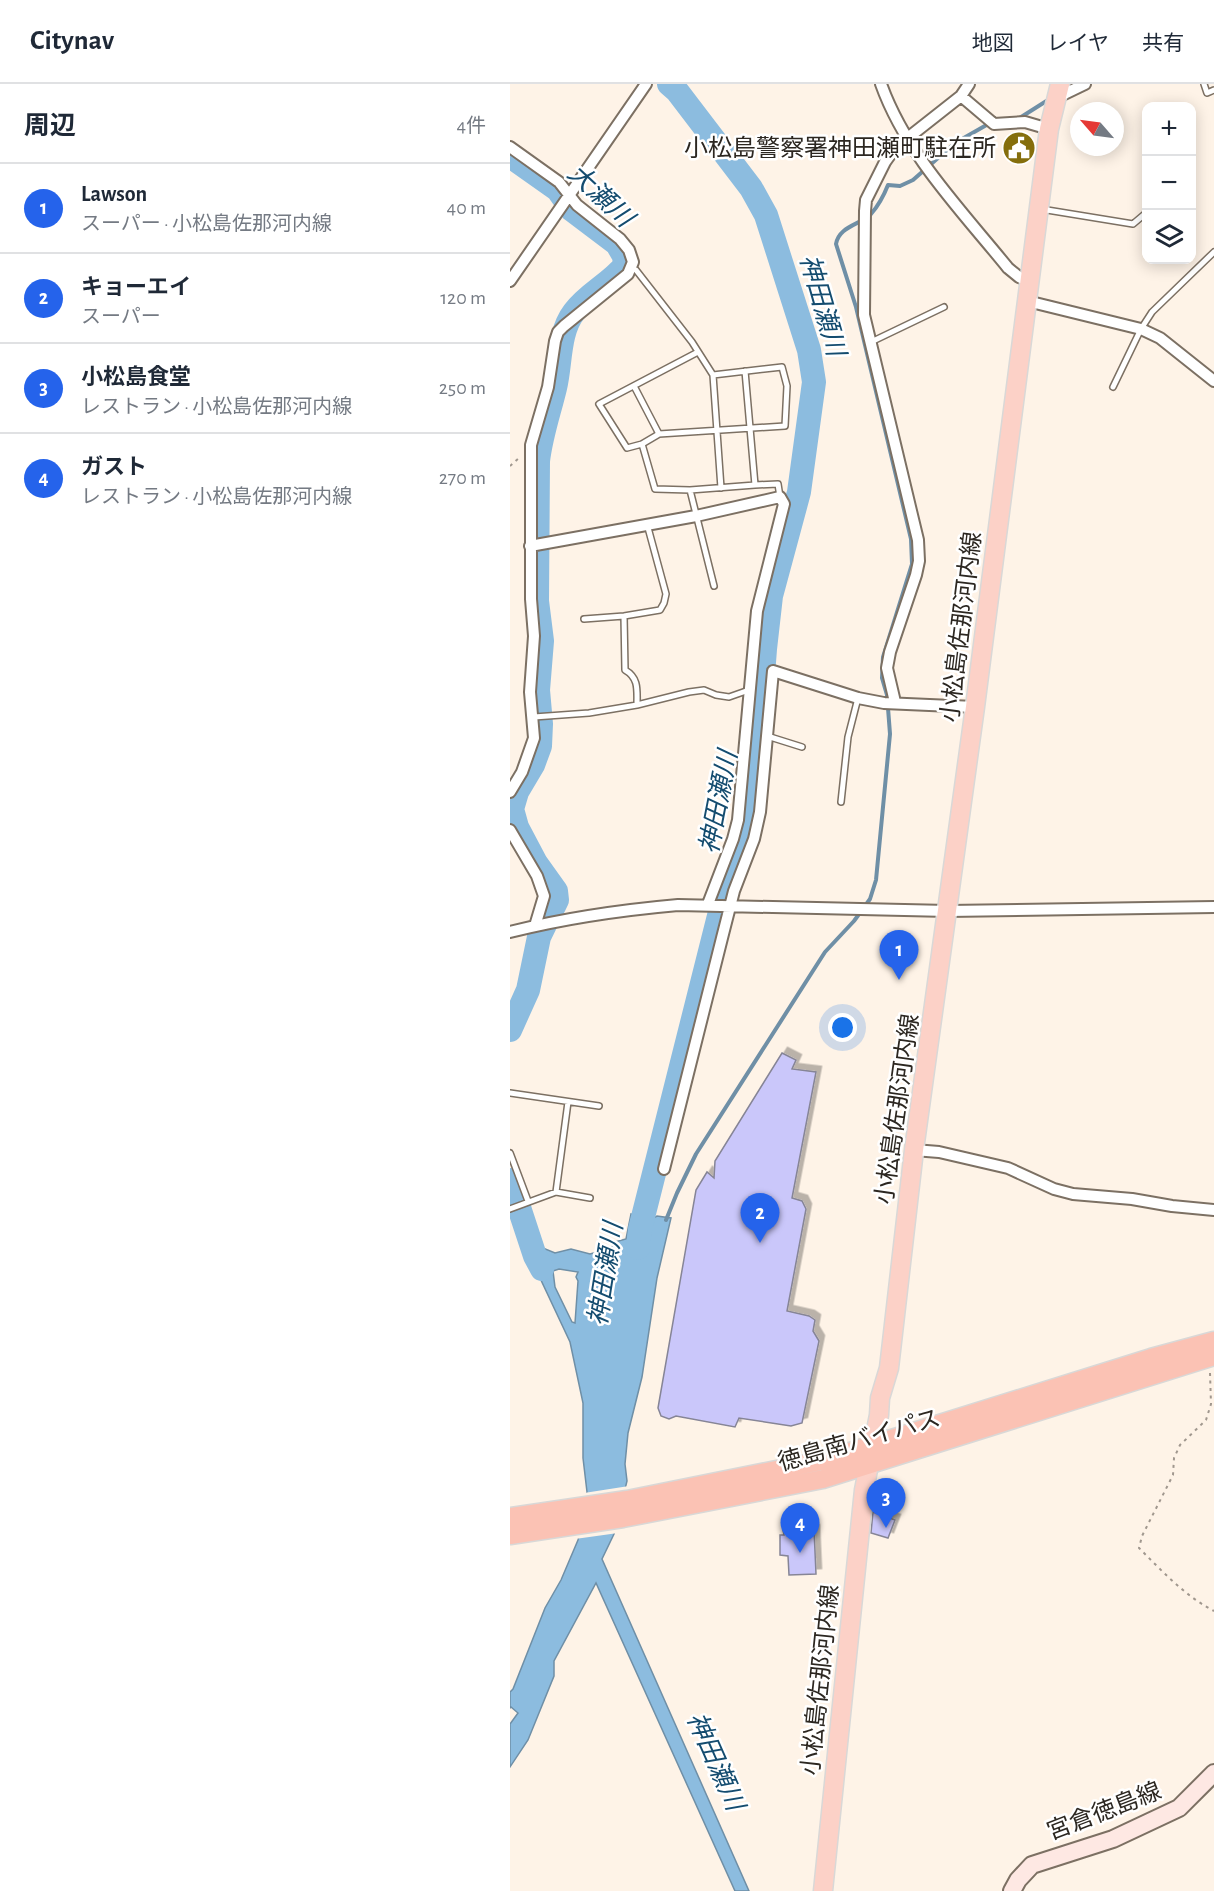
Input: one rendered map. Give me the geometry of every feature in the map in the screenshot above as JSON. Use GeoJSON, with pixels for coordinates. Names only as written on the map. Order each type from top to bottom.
{"type":"FeatureCollection","features":[{"type":"Feature","properties":{"kind":"highway","name":"徳島南バイパス"},"geometry":{"type":"LineString","coordinates":[[510,1535],[821,1461],[1151,1358],[1213,1352]]}},
{"type":"Feature","properties":{"kind":"highway","name":"徳島南バイパス"},"geometry":{"type":"LineString","coordinates":[[510,1517],[625,1509],[823,1479],[1213,1352]]}},
{"type":"Feature","properties":{"kind":"main road","name":"小松島佐那河内線"},"geometry":{"type":"LineString","coordinates":[[822,1891],[863,1497],[879,1415],[879,1398],[890,1368],[914,1150],[975,707],[1049,129],[1058,91]]}},
{"type":"Feature","properties":{"kind":"main road","name":"宮倉徳島線"},"geometry":{"type":"LineString","coordinates":[[1012,1891],[1018,1880],[1032,1865],[1113,1839],[1179,1808],[1214,1773]]}},
{"type":"Feature","properties":{"kind":"street"},"geometry":{"type":"LineString","coordinates":[[510,282],[646,84]]}},
{"type":"Feature","properties":{"kind":"street"},"geometry":{"type":"LineString","coordinates":[[881,84],[896,121],[930,172],[1008,268],[1019,277],[1029,281]]}},
{"type":"Feature","properties":{"kind":"street"},"geometry":{"type":"LineString","coordinates":[[890,703],[887,668],[890,652],[916,575],[919,561],[918,540],[864,315],[866,200],[885,162],[895,148],[960,96],[969,84]]}},
{"type":"Feature","properties":{"kind":"street"},"geometry":{"type":"LineString","coordinates":[[1058,91],[1085,84]]}},
{"type":"Feature","properties":{"kind":"street"},"geometry":{"type":"LineString","coordinates":[[960,96],[991,122],[1025,122],[1049,129]]}},
{"type":"Feature","properties":{"kind":"street"},"geometry":{"type":"LineString","coordinates":[[510,147],[559,182],[566,198],[620,239],[629,250],[633,262],[628,274],[558,332],[555,341],[548,387],[531,445],[535,546],[531,599],[534,636],[530,692],[536,717],[534,738],[530,753],[510,792]]}},
{"type":"Feature","properties":{"kind":"street"},"geometry":{"type":"LineString","coordinates":[[1027,301],[1064,312],[1141,329],[1160,338],[1214,381]]}},
{"type":"Feature","properties":{"kind":"street"},"geometry":{"type":"LineString","coordinates":[[535,546],[696,516],[780,497],[784,504],[757,611],[738,820],[710,904]]}},
{"type":"Feature","properties":{"kind":"street"},"geometry":{"type":"LineString","coordinates":[[664,1169],[728,906],[754,839],[760,812],[765,735],[773,671],[858,698],[890,703],[975,707]]}},
{"type":"Feature","properties":{"kind":"street"},"geometry":{"type":"LineString","coordinates":[[510,830],[537,876],[544,896],[538,926]]}},
{"type":"Feature","properties":{"kind":"street"},"geometry":{"type":"LineString","coordinates":[[510,943],[514,931],[552,923],[638,908],[710,904],[948,911],[1214,907]]}},
{"type":"Feature","properties":{"kind":"street"},"geometry":{"type":"LineString","coordinates":[[914,1150],[939,1152],[1008,1168],[1054,1189],[1073,1194],[1214,1210]]}},
{"type":"Feature","properties":{"kind":"lane"},"geometry":{"type":"LineString","coordinates":[[1204,84],[1207,93],[1214,90]]}},
{"type":"Feature","properties":{"kind":"lane"},"geometry":{"type":"LineString","coordinates":[[1040,209],[1133,224],[1142,216]]}},
{"type":"Feature","properties":{"kind":"lane"},"geometry":{"type":"LineString","coordinates":[[1113,387],[1141,329],[1152,312],[1214,252]]}},
{"type":"Feature","properties":{"kind":"lane"},"geometry":{"type":"LineString","coordinates":[[631,268],[636,270],[713,375],[721,488]]}},
{"type":"Feature","properties":{"kind":"lane"},"geometry":{"type":"LineString","coordinates":[[869,343],[944,307]]}},
{"type":"Feature","properties":{"kind":"lane"},"geometry":{"type":"LineString","coordinates":[[698,352],[599,404],[627,448],[642,444],[659,434],[784,426],[787,386],[782,367],[713,375]]}},
{"type":"Feature","properties":{"kind":"lane"},"geometry":{"type":"LineString","coordinates":[[745,371],[755,485]]}},
{"type":"Feature","properties":{"kind":"lane"},"geometry":{"type":"LineString","coordinates":[[634,386],[659,434]]}},
{"type":"Feature","properties":{"kind":"lane"},"geometry":{"type":"LineString","coordinates":[[642,444],[655,489],[690,490],[778,484],[780,497]]}},
{"type":"Feature","properties":{"kind":"lane"},"geometry":{"type":"LineString","coordinates":[[690,490],[714,586]]}},
{"type":"Feature","properties":{"kind":"lane"},"geometry":{"type":"LineString","coordinates":[[584,620],[660,610],[666,594],[647,524]]}},
{"type":"Feature","properties":{"kind":"lane"},"geometry":{"type":"LineString","coordinates":[[624,616],[625,670],[633,674],[637,682],[638,705]]}},
{"type":"Feature","properties":{"kind":"lane"},"geometry":{"type":"LineString","coordinates":[[536,717],[638,705],[704,690],[729,697],[749,690]]}},
{"type":"Feature","properties":{"kind":"lane"},"geometry":{"type":"LineString","coordinates":[[841,802],[848,737],[858,698]]}},
{"type":"Feature","properties":{"kind":"lane"},"geometry":{"type":"LineString","coordinates":[[765,735],[802,747]]}},
{"type":"Feature","properties":{"kind":"lane"},"geometry":{"type":"LineString","coordinates":[[510,1094],[599,1106]]}},
{"type":"Feature","properties":{"kind":"lane"},"geometry":{"type":"LineString","coordinates":[[556,1192],[568,1102]]}},
{"type":"Feature","properties":{"kind":"lane"},"geometry":{"type":"LineString","coordinates":[[510,1154],[525,1202]]}},
{"type":"Feature","properties":{"kind":"lane"},"geometry":{"type":"LineString","coordinates":[[512,1208],[556,1192],[590,1198]]}},
{"type":"Feature","properties":{"kind":"path"},"geometry":{"type":"LineString","coordinates":[[1213,1352],[1211,1404],[1206,1420],[1180,1445],[1174,1458],[1173,1475],[1142,1536],[1139,1548],[1198,1602],[1214,1611]]}},
{"type":"Feature","properties":{"kind":"water"},"geometry":{"type":"Polygon","coordinates":[[[631,1214],[650,1220],[657,1216],[671,1218],[657,1278],[642,1377],[628,1433],[625,1464],[627,1481],[614,1534],[602,1559],[749,1891],[735,1891],[596,1583],[554,1661],[554,1676],[528,1740],[510,1767],[510,1724],[518,1713],[510,1708],[510,1692],[545,1608],[561,1580],[578,1540],[587,1492],[583,1458],[583,1403],[570,1342],[539,1276],[532,1269],[519,1241],[530,1238],[533,1244],[555,1253],[571,1249],[590,1254],[611,1248],[615,1242],[626,1239],[631,1214]],[[559,1269],[553,1271],[555,1287],[572,1322],[575,1323],[578,1281],[576,1277],[578,1272],[559,1269]]]}},
{"type":"Feature","properties":{"kind":"pier"},"geometry":{"type":"Polygon","coordinates":[[[629,1486],[618,1533],[575,1539],[584,1493],[629,1486]]]}},
{"type":"Feature","properties":{"kind":"building"},"geometry":{"type":"Polygon","coordinates":[[[782,1053],[796,1060],[792,1069],[816,1072],[792,1198],[802,1201],[806,1209],[787,1311],[809,1316],[815,1320],[813,1331],[819,1341],[802,1423],[791,1426],[739,1418],[735,1427],[676,1416],[669,1419],[661,1416],[658,1408],[696,1190],[707,1172],[714,1178],[715,1161],[782,1053]]]}},
{"type":"Feature","properties":{"kind":"building"},"geometry":{"type":"Polygon","coordinates":[[[873,1512],[895,1520],[888,1538],[871,1533],[873,1512]]]}},
{"type":"Feature","properties":{"kind":"building"},"geometry":{"type":"Polygon","coordinates":[[[783,1530],[814,1530],[816,1574],[789,1575],[788,1556],[780,1555],[780,1535],[784,1535],[783,1530]]]}},
{"type":"Feature","properties":{"kind":"waterway","name":"神田瀬川"},"geometry":{"type":"LineString","coordinates":[[638,1248],[640,1229],[724,896],[745,844],[754,792],[771,596],[799,492],[814,382],[809,350],[766,215],[751,188],[677,91],[669,84]]}},
{"type":"Feature","properties":{"kind":"waterway"},"geometry":{"type":"LineString","coordinates":[[1018,119],[1048,100]]}},
{"type":"Feature","properties":{"kind":"waterway"},"geometry":{"type":"LineString","coordinates":[[666,1220],[696,1154],[825,952],[854,921],[870,899],[876,880],[890,734],[887,695],[882,678],[883,657],[912,564],[911,539],[856,307],[836,244],[845,229],[871,214],[888,185],[900,186],[913,180],[955,143],[990,123]]}},
{"type":"Feature","properties":{"kind":"waterway","name":"大瀬川"},"geometry":{"type":"LineString","coordinates":[[510,156],[558,190],[572,210],[617,244],[624,256],[625,265],[580,305],[569,320],[565,329],[555,388],[539,451],[537,601],[542,641],[538,690],[540,746],[533,765],[517,792],[512,809],[517,827],[536,863],[556,891],[557,900],[539,937],[528,990],[510,1030]]}},
{"type":"Feature","properties":{"kind":"waterway","name":"大瀬川"},"geometry":{"type":"LineString","coordinates":[[510,1180],[535,1256],[542,1269]]}},
{"type":"Feature","properties":{"kind":"place","name":"小松島警察署神田瀬町駐在所"},"geometry":{"type":"Point","coordinates":[1019,148]}},
{"type":"Feature","properties":{"kind":"place","name":"Lawson"},"geometry":{"type":"Point","coordinates":[899,980]}},
{"type":"Feature","properties":{"kind":"place","name":"キョーエイ"},"geometry":{"type":"Point","coordinates":[760,1243]}},
{"type":"Feature","properties":{"kind":"place","name":"小松島食堂"},"geometry":{"type":"Point","coordinates":[886,1528]}},
{"type":"Feature","properties":{"kind":"place","name":"ガスト"},"geometry":{"type":"Point","coordinates":[800,1553]}}]}
